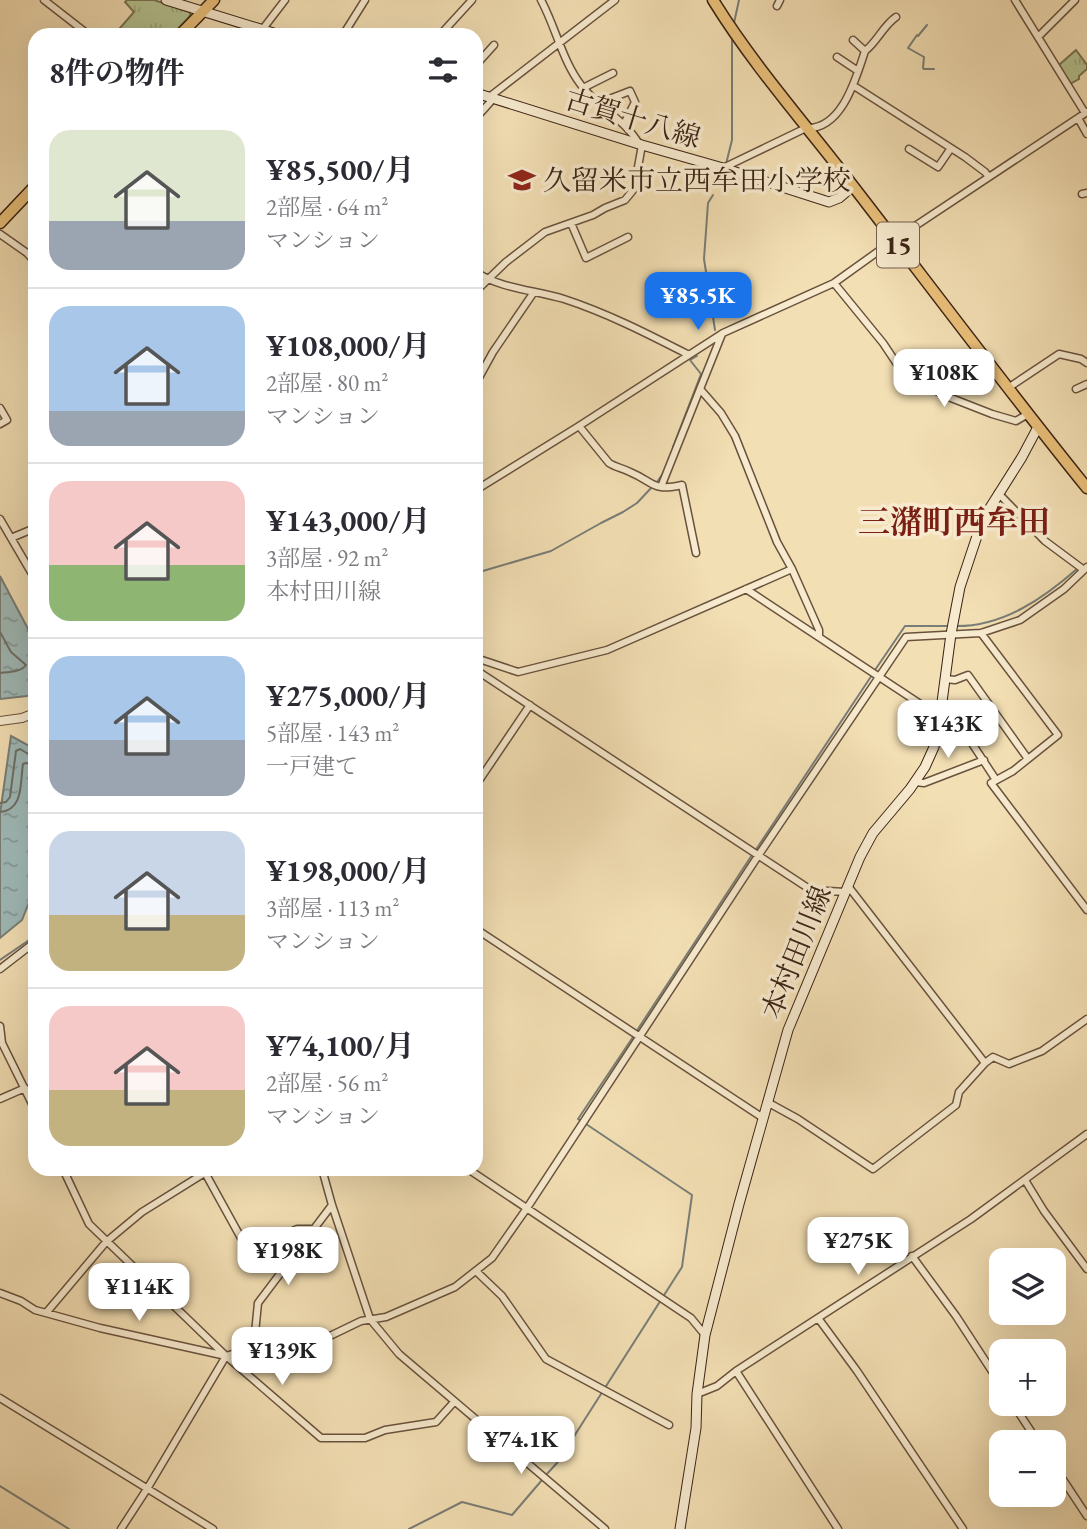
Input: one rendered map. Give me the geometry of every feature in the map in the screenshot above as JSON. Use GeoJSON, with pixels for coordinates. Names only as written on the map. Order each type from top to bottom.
{"type":"FeatureCollection","features":[{"type":"Feature","properties":{"kind":"main road"},"geometry":{"type":"LineString","coordinates":[[166,0],[256,28]]}},
{"type":"Feature","properties":{"kind":"main road"},"geometry":{"type":"LineString","coordinates":[[187,28],[214,0]]}},
{"type":"Feature","properties":{"kind":"main road","name":"15"},"geometry":{"type":"LineString","coordinates":[[713,0],[806,128],[1087,488]]}},
{"type":"Feature","properties":{"kind":"main road","name":"古賀十八線"},"geometry":{"type":"LineString","coordinates":[[483,96],[829,202],[839,198],[853,186]]}},
{"type":"Feature","properties":{"kind":"main road"},"geometry":{"type":"LineString","coordinates":[[0,223],[28,193]]}},
{"type":"Feature","properties":{"kind":"main road","name":"本村田川線"},"geometry":{"type":"LineString","coordinates":[[680,1529],[696,1428],[705,1335],[788,1030],[860,858],[873,833],[925,767],[934,747],[960,587],[988,511],[1038,427]]}},
{"type":"Feature","properties":{"kind":"street"},"geometry":{"type":"LineString","coordinates":[[44,0],[80,28]]}},
{"type":"Feature","properties":{"kind":"street"},"geometry":{"type":"LineString","coordinates":[[264,28],[285,0]]}},
{"type":"Feature","properties":{"kind":"street"},"geometry":{"type":"LineString","coordinates":[[347,28],[365,0]]}},
{"type":"Feature","properties":{"kind":"street"},"geometry":{"type":"LineString","coordinates":[[446,28],[472,0]]}},
{"type":"Feature","properties":{"kind":"street"},"geometry":{"type":"LineString","coordinates":[[483,285],[532,240],[545,232],[625,200],[634,190],[641,145],[624,124],[583,88],[571,72],[541,0]]}},
{"type":"Feature","properties":{"kind":"street"},"geometry":{"type":"LineString","coordinates":[[483,108],[499,87],[615,0]]}},
{"type":"Feature","properties":{"kind":"street"},"geometry":{"type":"LineString","coordinates":[[483,486],[723,333],[834,283],[1086,112],[1015,0]]}},
{"type":"Feature","properties":{"kind":"street"},"geometry":{"type":"LineString","coordinates":[[1038,37],[1074,0]]}},
{"type":"Feature","properties":{"kind":"street"},"geometry":{"type":"LineString","coordinates":[[723,168],[806,128],[830,122],[853,86],[865,51],[883,28],[896,18]]}},
{"type":"Feature","properties":{"kind":"street"},"geometry":{"type":"LineString","coordinates":[[853,40],[865,51]]}},
{"type":"Feature","properties":{"kind":"street"},"geometry":{"type":"LineString","coordinates":[[483,57],[494,45]]}},
{"type":"Feature","properties":{"kind":"street"},"geometry":{"type":"LineString","coordinates":[[837,57],[858,71]]}},
{"type":"Feature","properties":{"kind":"street"},"geometry":{"type":"LineString","coordinates":[[583,88],[613,73]]}},
{"type":"Feature","properties":{"kind":"street"},"geometry":{"type":"LineString","coordinates":[[853,86],[951,148],[989,177]]}},
{"type":"Feature","properties":{"kind":"street"},"geometry":{"type":"LineString","coordinates":[[600,104],[630,91],[635,103],[624,124]]}},
{"type":"Feature","properties":{"kind":"street"},"geometry":{"type":"LineString","coordinates":[[1078,118],[1087,134]]}},
{"type":"Feature","properties":{"kind":"street"},"geometry":{"type":"LineString","coordinates":[[909,149],[938,167],[951,148]]}},
{"type":"Feature","properties":{"kind":"street"},"geometry":{"type":"LineString","coordinates":[[571,223],[586,258],[628,237]]}},
{"type":"Feature","properties":{"kind":"street"},"geometry":{"type":"LineString","coordinates":[[0,234],[28,254]]}},
{"type":"Feature","properties":{"kind":"street"},"geometry":{"type":"LineString","coordinates":[[483,277],[564,299],[626,323],[689,355]]}},
{"type":"Feature","properties":{"kind":"street"},"geometry":{"type":"LineString","coordinates":[[834,283],[897,364],[929,387],[992,414],[1016,421],[1028,414]]}},
{"type":"Feature","properties":{"kind":"street"},"geometry":{"type":"LineString","coordinates":[[483,370],[534,292]]}},
{"type":"Feature","properties":{"kind":"street"},"geometry":{"type":"LineString","coordinates":[[661,487],[723,333]]}},
{"type":"Feature","properties":{"kind":"street"},"geometry":{"type":"LineString","coordinates":[[1008,388],[1059,354],[1087,363]]}},
{"type":"Feature","properties":{"kind":"street"},"geometry":{"type":"LineString","coordinates":[[1076,389],[1087,384]]}},
{"type":"Feature","properties":{"kind":"street"},"geometry":{"type":"LineString","coordinates":[[700,389],[721,413],[735,436],[777,542],[819,630],[819,637]]}},
{"type":"Feature","properties":{"kind":"street"},"geometry":{"type":"LineString","coordinates":[[0,408],[8,419],[0,424]]}},
{"type":"Feature","properties":{"kind":"street"},"geometry":{"type":"LineString","coordinates":[[579,426],[614,466],[640,476],[650,485],[666,488],[682,485],[696,553]]}},
{"type":"Feature","properties":{"kind":"street"},"geometry":{"type":"LineString","coordinates":[[0,1293],[35,1310],[100,1328],[226,1356],[270,1344],[290,1350],[361,1321],[386,1317],[456,1287],[477,1272],[492,1258],[527,1209],[638,1037],[906,637],[981,633],[1020,620],[1064,589],[1085,569],[1045,541],[998,493]]}},
{"type":"Feature","properties":{"kind":"street"},"geometry":{"type":"LineString","coordinates":[[0,519],[28,567]]}},
{"type":"Feature","properties":{"kind":"street"},"geometry":{"type":"LineString","coordinates":[[11,538],[28,531]]}},
{"type":"Feature","properties":{"kind":"street"},"geometry":{"type":"LineString","coordinates":[[483,660],[518,672],[607,650],[792,569]]}},
{"type":"Feature","properties":{"kind":"street"},"geometry":{"type":"LineString","coordinates":[[746,589],[940,717],[958,722],[996,780]]}},
{"type":"Feature","properties":{"kind":"street"},"geometry":{"type":"LineString","coordinates":[[981,633],[1058,735],[1013,771],[991,783],[1087,910]]}},
{"type":"Feature","properties":{"kind":"street"},"geometry":{"type":"LineString","coordinates":[[483,675],[811,890],[846,889],[985,1063]]}},
{"type":"Feature","properties":{"kind":"street"},"geometry":{"type":"LineString","coordinates":[[945,679],[955,680],[968,675],[1028,759]]}},
{"type":"Feature","properties":{"kind":"street"},"geometry":{"type":"LineString","coordinates":[[483,775],[530,705]]}},
{"type":"Feature","properties":{"kind":"street"},"geometry":{"type":"LineString","coordinates":[[0,721],[28,716]]}},
{"type":"Feature","properties":{"kind":"street"},"geometry":{"type":"LineString","coordinates":[[915,782],[924,783],[984,760]]}},
{"type":"Feature","properties":{"kind":"street"},"geometry":{"type":"LineString","coordinates":[[483,934],[763,1118]]}},
{"type":"Feature","properties":{"kind":"street"},"geometry":{"type":"LineString","coordinates":[[0,969],[28,947]]}},
{"type":"Feature","properties":{"kind":"street"},"geometry":{"type":"LineString","coordinates":[[767,1102],[798,1119],[873,1169],[956,1105],[959,1092],[993,1056],[1009,1063],[1042,1051],[1087,1019]]}},
{"type":"Feature","properties":{"kind":"street"},"geometry":{"type":"LineString","coordinates":[[0,1026],[2,1043],[28,1095]]}},
{"type":"Feature","properties":{"kind":"street"},"geometry":{"type":"LineString","coordinates":[[0,1100],[25,1088]]}},
{"type":"Feature","properties":{"kind":"street"},"geometry":{"type":"LineString","coordinates":[[698,1394],[717,1387],[736,1371],[971,1219],[1087,1134]]}},
{"type":"Feature","properties":{"kind":"street"},"geometry":{"type":"LineString","coordinates":[[66,1176],[89,1224],[106,1242],[226,1356],[321,1438],[366,1438],[385,1430],[436,1422],[454,1402]]}},
{"type":"Feature","properties":{"kind":"street"},"geometry":{"type":"LineString","coordinates":[[46,1313],[106,1242],[142,1212],[197,1176]]}},
{"type":"Feature","properties":{"kind":"street"},"geometry":{"type":"LineString","coordinates":[[209,1176],[246,1247],[267,1243],[297,1229],[315,1229]]}},
{"type":"Feature","properties":{"kind":"street"},"geometry":{"type":"LineString","coordinates":[[324,1176],[370,1319],[399,1354],[606,1529]]}},
{"type":"Feature","properties":{"kind":"street"},"geometry":{"type":"LineString","coordinates":[[478,1176],[691,1318],[705,1335]]}},
{"type":"Feature","properties":{"kind":"street"},"geometry":{"type":"LineString","coordinates":[[1025,1180],[1044,1212],[1087,1269]]}},
{"type":"Feature","properties":{"kind":"street"},"geometry":{"type":"LineString","coordinates":[[258,1346],[258,1303],[332,1205]]}},
{"type":"Feature","properties":{"kind":"street"},"geometry":{"type":"LineString","coordinates":[[912,1256],[989,1367]]}},
{"type":"Feature","properties":{"kind":"street"},"geometry":{"type":"LineString","coordinates":[[477,1272],[502,1296],[546,1359],[668,1425]]}},
{"type":"Feature","properties":{"kind":"street"},"geometry":{"type":"LineString","coordinates":[[818,1318],[857,1371],[963,1529]]}},
{"type":"Feature","properties":{"kind":"street"},"geometry":{"type":"LineString","coordinates":[[121,1529],[226,1356]]}},
{"type":"Feature","properties":{"kind":"street"},"geometry":{"type":"LineString","coordinates":[[736,1371],[838,1529]]}},
{"type":"Feature","properties":{"kind":"street"},"geometry":{"type":"LineString","coordinates":[[0,1398],[213,1529]]}},
{"type":"Feature","properties":{"kind":"street"},"geometry":{"type":"LineString","coordinates":[[1066,1484],[1087,1516]]}},
{"type":"Feature","properties":{"kind":"green space"},"geometry":{"type":"Polygon","coordinates":[[[154,0],[190,12],[190,16],[179,28],[120,28],[134,12],[125,2],[154,0]]]}},
{"type":"Feature","properties":{"kind":"green space"},"geometry":{"type":"Polygon","coordinates":[[[1076,50],[1087,69],[1079,79],[1070,84],[1059,65],[1076,50]]]}},
{"type":"Feature","properties":{"kind":"water"},"geometry":{"type":"Polygon","coordinates":[[[0,576],[28,629],[28,695],[0,699],[0,576]]]}},
{"type":"Feature","properties":{"kind":"water"},"geometry":{"type":"Polygon","coordinates":[[[11,736],[28,745],[28,905],[22,920],[0,938],[0,814],[11,736]]]}},
{"type":"Feature","properties":{"kind":"waterway"},"geometry":{"type":"LineString","coordinates":[[734,23],[739,0]]}},
{"type":"Feature","properties":{"kind":"waterway"},"geometry":{"type":"LineString","coordinates":[[927,25],[908,48],[924,57],[924,69],[934,69]]}},
{"type":"Feature","properties":{"kind":"waterway"},"geometry":{"type":"LineString","coordinates":[[726,164],[732,140],[732,39]]}},
{"type":"Feature","properties":{"kind":"waterway"},"geometry":{"type":"LineString","coordinates":[[713,195],[708,203],[704,259],[715,330]]}},
{"type":"Feature","properties":{"kind":"waterway"},"geometry":{"type":"LineString","coordinates":[[673,447],[701,374],[690,360],[697,356]]}},
{"type":"Feature","properties":{"kind":"waterway"},"geometry":{"type":"LineString","coordinates":[[657,482],[664,472]]}},
{"type":"Feature","properties":{"kind":"waterway"},"geometry":{"type":"LineString","coordinates":[[483,571],[551,551],[623,512],[637,503],[653,486]]}},
{"type":"Feature","properties":{"kind":"waterway"},"geometry":{"type":"LineString","coordinates":[[957,626],[974,625],[1007,616],[1037,600],[1078,568]]}},
{"type":"Feature","properties":{"kind":"waterway"},"geometry":{"type":"LineString","coordinates":[[875,670],[905,626],[948,626]]}},
{"type":"Feature","properties":{"kind":"waterway"},"geometry":{"type":"LineString","coordinates":[[755,851],[872,675]]}},
{"type":"Feature","properties":{"kind":"waterway"},"geometry":{"type":"LineString","coordinates":[[636,1032],[752,855]]}},
{"type":"Feature","properties":{"kind":"waterway"},"geometry":{"type":"LineString","coordinates":[[0,960],[28,941]]}},
{"type":"Feature","properties":{"kind":"waterway"},"geometry":{"type":"LineString","coordinates":[[582,1121],[578,1119],[633,1037]]}},
{"type":"Feature","properties":{"kind":"waterway"},"geometry":{"type":"LineString","coordinates":[[545,1476],[557,1463],[682,1267],[692,1195],[586,1124]]}},
{"type":"Feature","properties":{"kind":"waterway"},"geometry":{"type":"LineString","coordinates":[[409,1529],[462,1502],[512,1515],[542,1480]]}},
{"type":"Feature","properties":{"kind":"waterway"},"geometry":{"type":"LineString","coordinates":[[0,1486],[69,1529]]}},
{"type":"Feature","properties":{"kind":"place","name":"久留米市立西牟田小学校"},"geometry":{"type":"Point","coordinates":[522,180]}},
{"type":"Feature","properties":{"kind":"district","name":"三潴町西牟田"},"geometry":{"type":"Point","coordinates":[954,522]}}]}
